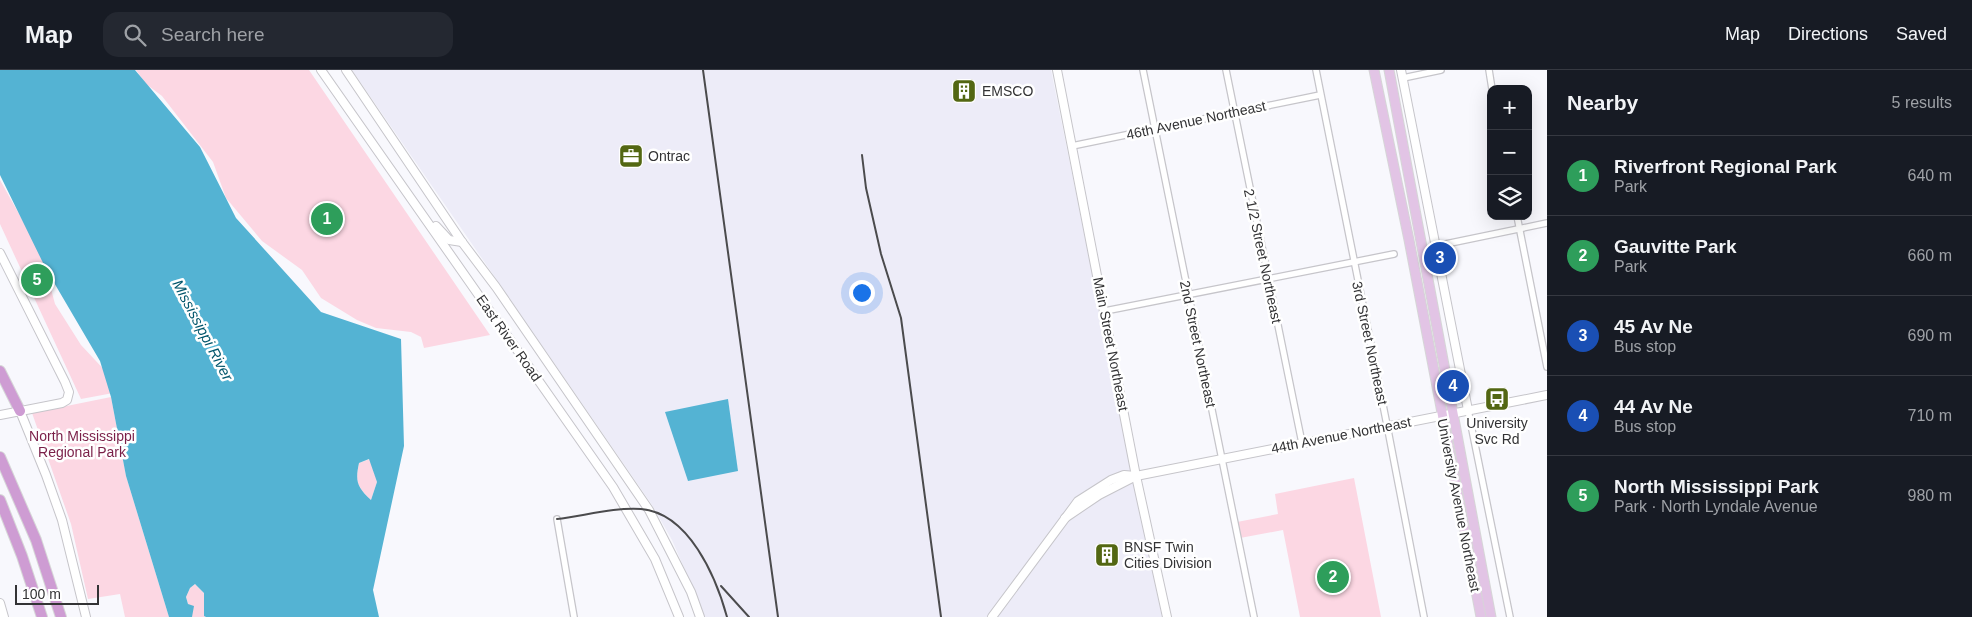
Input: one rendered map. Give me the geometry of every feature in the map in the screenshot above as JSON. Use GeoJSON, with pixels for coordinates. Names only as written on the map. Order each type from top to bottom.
{"type":"FeatureCollection","features":[{"type":"Feature","properties":{"kind":"highway"},"geometry":{"type":"LineString","coordinates":[[0,371],[20,411]]}},
{"type":"Feature","properties":{"kind":"highway"},"geometry":{"type":"LineString","coordinates":[[0,457],[36,540],[61,617]]}},
{"type":"Feature","properties":{"kind":"highway"},"geometry":{"type":"LineString","coordinates":[[0,500],[24,562],[42,617]]}},
{"type":"Feature","properties":{"kind":"main road","name":"University Avenue Northeast"},"geometry":{"type":"LineString","coordinates":[[1374,70],[1409,240],[1480,617]]}},
{"type":"Feature","properties":{"kind":"main road","name":"University Avenue Northeast"},"geometry":{"type":"LineString","coordinates":[[1389,70],[1491,617]]}},
{"type":"Feature","properties":{"kind":"street","name":"East River Road"},"geometry":{"type":"LineString","coordinates":[[321,70],[613,487],[655,559],[679,617]]}},
{"type":"Feature","properties":{"kind":"street","name":"East River Road"},"geometry":{"type":"LineString","coordinates":[[346,70],[462,242],[496,287],[649,510],[691,592],[700,617]]}},
{"type":"Feature","properties":{"kind":"street","name":"Main Street Northeast"},"geometry":{"type":"LineString","coordinates":[[1057,70],[1136,476],[1167,617]]}},
{"type":"Feature","properties":{"kind":"street","name":"2nd Street Northeast"},"geometry":{"type":"LineString","coordinates":[[1143,70],[1254,617]]}},
{"type":"Feature","properties":{"kind":"street","name":"2 1/2 Street Northeast"},"geometry":{"type":"LineString","coordinates":[[1226,70],[1302,442]]}},
{"type":"Feature","properties":{"kind":"street","name":"3rd Street Northeast"},"geometry":{"type":"LineString","coordinates":[[1316,70],[1424,617]]}},
{"type":"Feature","properties":{"kind":"street"},"geometry":{"type":"LineString","coordinates":[[1402,74],[1441,70]]}},
{"type":"Feature","properties":{"kind":"street"},"geometry":{"type":"LineString","coordinates":[[1489,70],[1491,85]]}},
{"type":"Feature","properties":{"kind":"street","name":"University Avenue Northeast"},"geometry":{"type":"LineString","coordinates":[[1402,74],[1510,617]]}},
{"type":"Feature","properties":{"kind":"street","name":"46th Avenue Northeast"},"geometry":{"type":"LineString","coordinates":[[1072,146],[1320,95]]}},
{"type":"Feature","properties":{"kind":"street"},"geometry":{"type":"LineString","coordinates":[[417,207],[428,214],[447,238],[454,242],[462,242]]}},
{"type":"Feature","properties":{"kind":"street"},"geometry":{"type":"LineString","coordinates":[[1519,220],[1547,367]]}},
{"type":"Feature","properties":{"kind":"street"},"geometry":{"type":"LineString","coordinates":[[1436,246],[1547,223]]}},
{"type":"Feature","properties":{"kind":"street"},"geometry":{"type":"LineString","coordinates":[[0,252],[66,382],[69,395],[67,400],[62,403],[0,415]]}},
{"type":"Feature","properties":{"kind":"street"},"geometry":{"type":"LineString","coordinates":[[1105,312],[1394,254]]}},
{"type":"Feature","properties":{"kind":"street","name":"44th Avenue Northeast"},"geometry":{"type":"LineString","coordinates":[[992,617],[1065,518],[1100,495],[1136,476],[1442,414],[1547,395]]}},
{"type":"Feature","properties":{"kind":"street"},"geometry":{"type":"LineString","coordinates":[[20,411],[62,520],[86,617]]}},
{"type":"Feature","properties":{"kind":"street"},"geometry":{"type":"LineString","coordinates":[[556,519],[574,617]]}},
{"type":"Feature","properties":{"kind":"street"},"geometry":{"type":"LineString","coordinates":[[0,603],[4,617]]}},
{"type":"Feature","properties":{"kind":"shaded area"},"geometry":{"type":"Polygon","coordinates":[[[352,70],[1051,70],[1162,617],[705,617],[672,540],[652,505],[352,70]]]}},
{"type":"Feature","properties":{"kind":"green space"},"geometry":{"type":"Polygon","coordinates":[[[136,70],[309,70],[490,335],[424,348],[421,337],[411,332],[376,328],[357,320],[321,298],[302,270],[262,241],[226,198],[213,162],[162,96],[146,84],[136,70]]]}},
{"type":"Feature","properties":{"kind":"green space"},"geometry":{"type":"Polygon","coordinates":[[[0,180],[42,255],[55,304],[81,345],[124,391],[81,399],[0,224],[0,180]]]}},
{"type":"Feature","properties":{"kind":"green space","name":"North Mississippi Regional Park"},"geometry":{"type":"Polygon","coordinates":[[[111,397],[126,476],[169,617],[125,617],[120,594],[88,599],[71,524],[32,413],[111,397]]]}},
{"type":"Feature","properties":{"kind":"green space"},"geometry":{"type":"Polygon","coordinates":[[[370,459],[377,482],[371,500],[360,487],[357,479],[359,463],[370,459]]]}},
{"type":"Feature","properties":{"kind":"green space"},"geometry":{"type":"Polygon","coordinates":[[[1354,478],[1381,617],[1300,617],[1283,530],[1240,538],[1237,522],[1278,514],[1275,494],[1354,478]]]}},
{"type":"Feature","properties":{"kind":"green space"},"geometry":{"type":"Polygon","coordinates":[[[195,584],[204,593],[204,616],[206,617],[192,617],[186,597],[190,588],[195,584]]]}},
{"type":"Feature","properties":{"kind":"water","name":"Mississippi River"},"geometry":{"type":"Polygon","coordinates":[[[0,70],[135,70],[200,147],[236,218],[321,312],[401,339],[404,446],[373,590],[379,617],[206,617],[204,616],[204,593],[195,584],[190,588],[186,597],[188,604],[194,606],[192,617],[169,617],[126,476],[111,397],[100,361],[46,269],[0,175],[0,70]],[[369,459],[359,463],[358,483],[371,500],[377,482],[369,459]]]}},
{"type":"Feature","properties":{"kind":"water"},"geometry":{"type":"Polygon","coordinates":[[[728,399],[738,471],[688,481],[665,412],[728,399]]]}},
{"type":"Feature","properties":{"kind":"railway"},"geometry":{"type":"LineString","coordinates":[[703,70],[778,617]]}},
{"type":"Feature","properties":{"kind":"railway"},"geometry":{"type":"LineString","coordinates":[[862,155],[866,188],[881,254],[901,318],[941,617]]}},
{"type":"Feature","properties":{"kind":"railway"},"geometry":{"type":"LineString","coordinates":[[557,519],[621,509],[641,509],[658,513],[673,522],[698,549],[716,584],[727,617]]}},
{"type":"Feature","properties":{"kind":"railway"},"geometry":{"type":"LineString","coordinates":[[721,586],[749,617]]}},
{"type":"Feature","properties":{"kind":"place","name":"EMSCO"},"geometry":{"type":"Point","coordinates":[964,91]}},
{"type":"Feature","properties":{"kind":"place","name":"Ontrac"},"geometry":{"type":"Point","coordinates":[631,156]}},
{"type":"Feature","properties":{"kind":"place","name":"Riverfront Regional Park"},"geometry":{"type":"Point","coordinates":[327,219]}},
{"type":"Feature","properties":{"kind":"place","name":"45 Av Ne"},"geometry":{"type":"Point","coordinates":[1440,258]}},
{"type":"Feature","properties":{"kind":"place","name":"North Mississippi Park"},"geometry":{"type":"Point","coordinates":[37,280]}},
{"type":"Feature","properties":{"kind":"place","name":"44 Av Ne"},"geometry":{"type":"Point","coordinates":[1453,386]}},
{"type":"Feature","properties":{"kind":"place","name":"University Svc Rd"},"geometry":{"type":"Point","coordinates":[1497,399]}},
{"type":"Feature","properties":{"kind":"place","name":"BNSF Twin Cities Division"},"geometry":{"type":"Point","coordinates":[1107,555]}},
{"type":"Feature","properties":{"kind":"place","name":"Gauvitte Park"},"geometry":{"type":"Point","coordinates":[1333,577]}}]}
